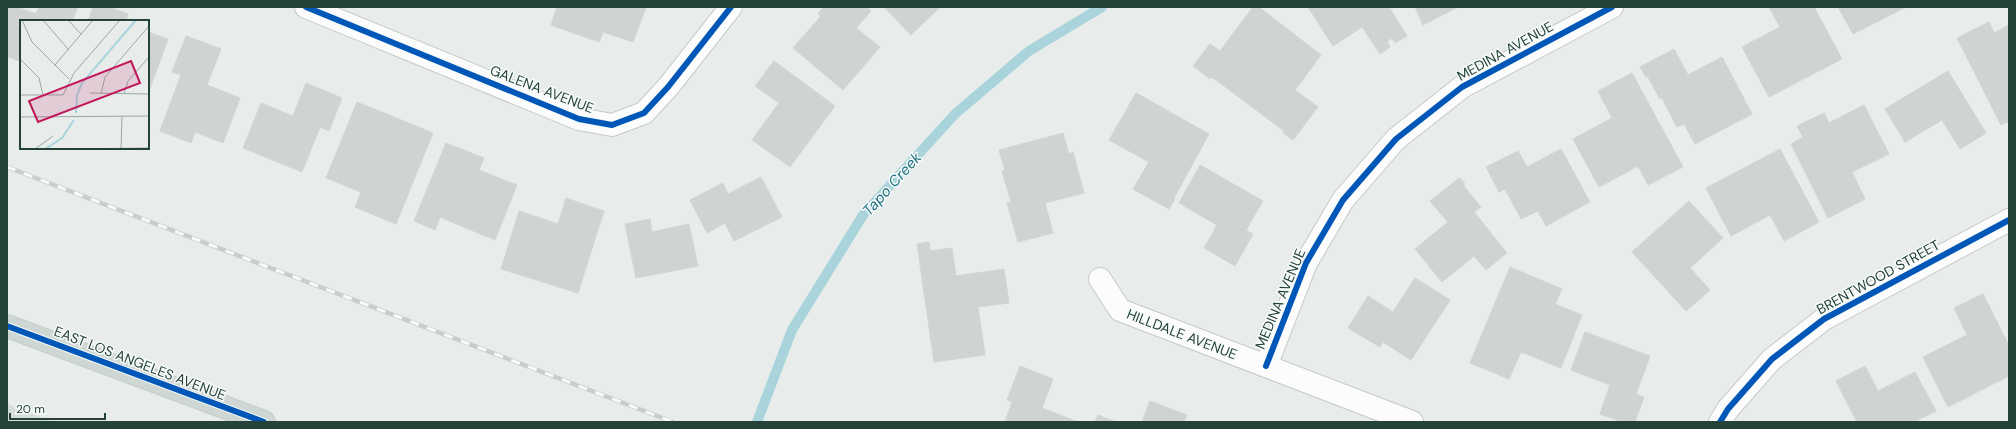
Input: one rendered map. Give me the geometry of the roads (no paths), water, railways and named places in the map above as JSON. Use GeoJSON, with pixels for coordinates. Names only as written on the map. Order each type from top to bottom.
{"type":"FeatureCollection","features":[{"type":"Feature","properties":{"kind":"main road","name":"EAST LOS ANGELES AVENUE"},"geometry":{"type":"LineString","coordinates":[[7,326],[264,422]]}},
{"type":"Feature","properties":{"kind":"street","name":"GALENA AVENUE"},"geometry":{"type":"LineString","coordinates":[[306,7],[579,119],[612,125],[644,113],[668,87],[731,7]]}},
{"type":"Feature","properties":{"kind":"street","name":"MEDINA AVENUE"},"geometry":{"type":"LineString","coordinates":[[1266,366],[1306,262],[1343,200],[1396,139],[1462,87],[1612,7]]}},
{"type":"Feature","properties":{"kind":"street","name":"BRENTWOOD STREET"},"geometry":{"type":"LineString","coordinates":[[1720,422],[1728,409],[1772,359],[1824,319],[2009,220]]}},
{"type":"Feature","properties":{"kind":"street","name":"HILLDALE AVENUE"},"geometry":{"type":"LineString","coordinates":[[1100,279],[1120,310],[1412,422]]}},
{"type":"Feature","properties":{"kind":"waterway","name":"Tapo Creek"},"geometry":{"type":"LineString","coordinates":[[757,422],[792,330],[863,215],[955,114],[1029,51],[1102,7]]}},
{"type":"Feature","properties":{"kind":"railway"},"geometry":{"type":"LineString","coordinates":[[7,167],[673,422]]}}]}
